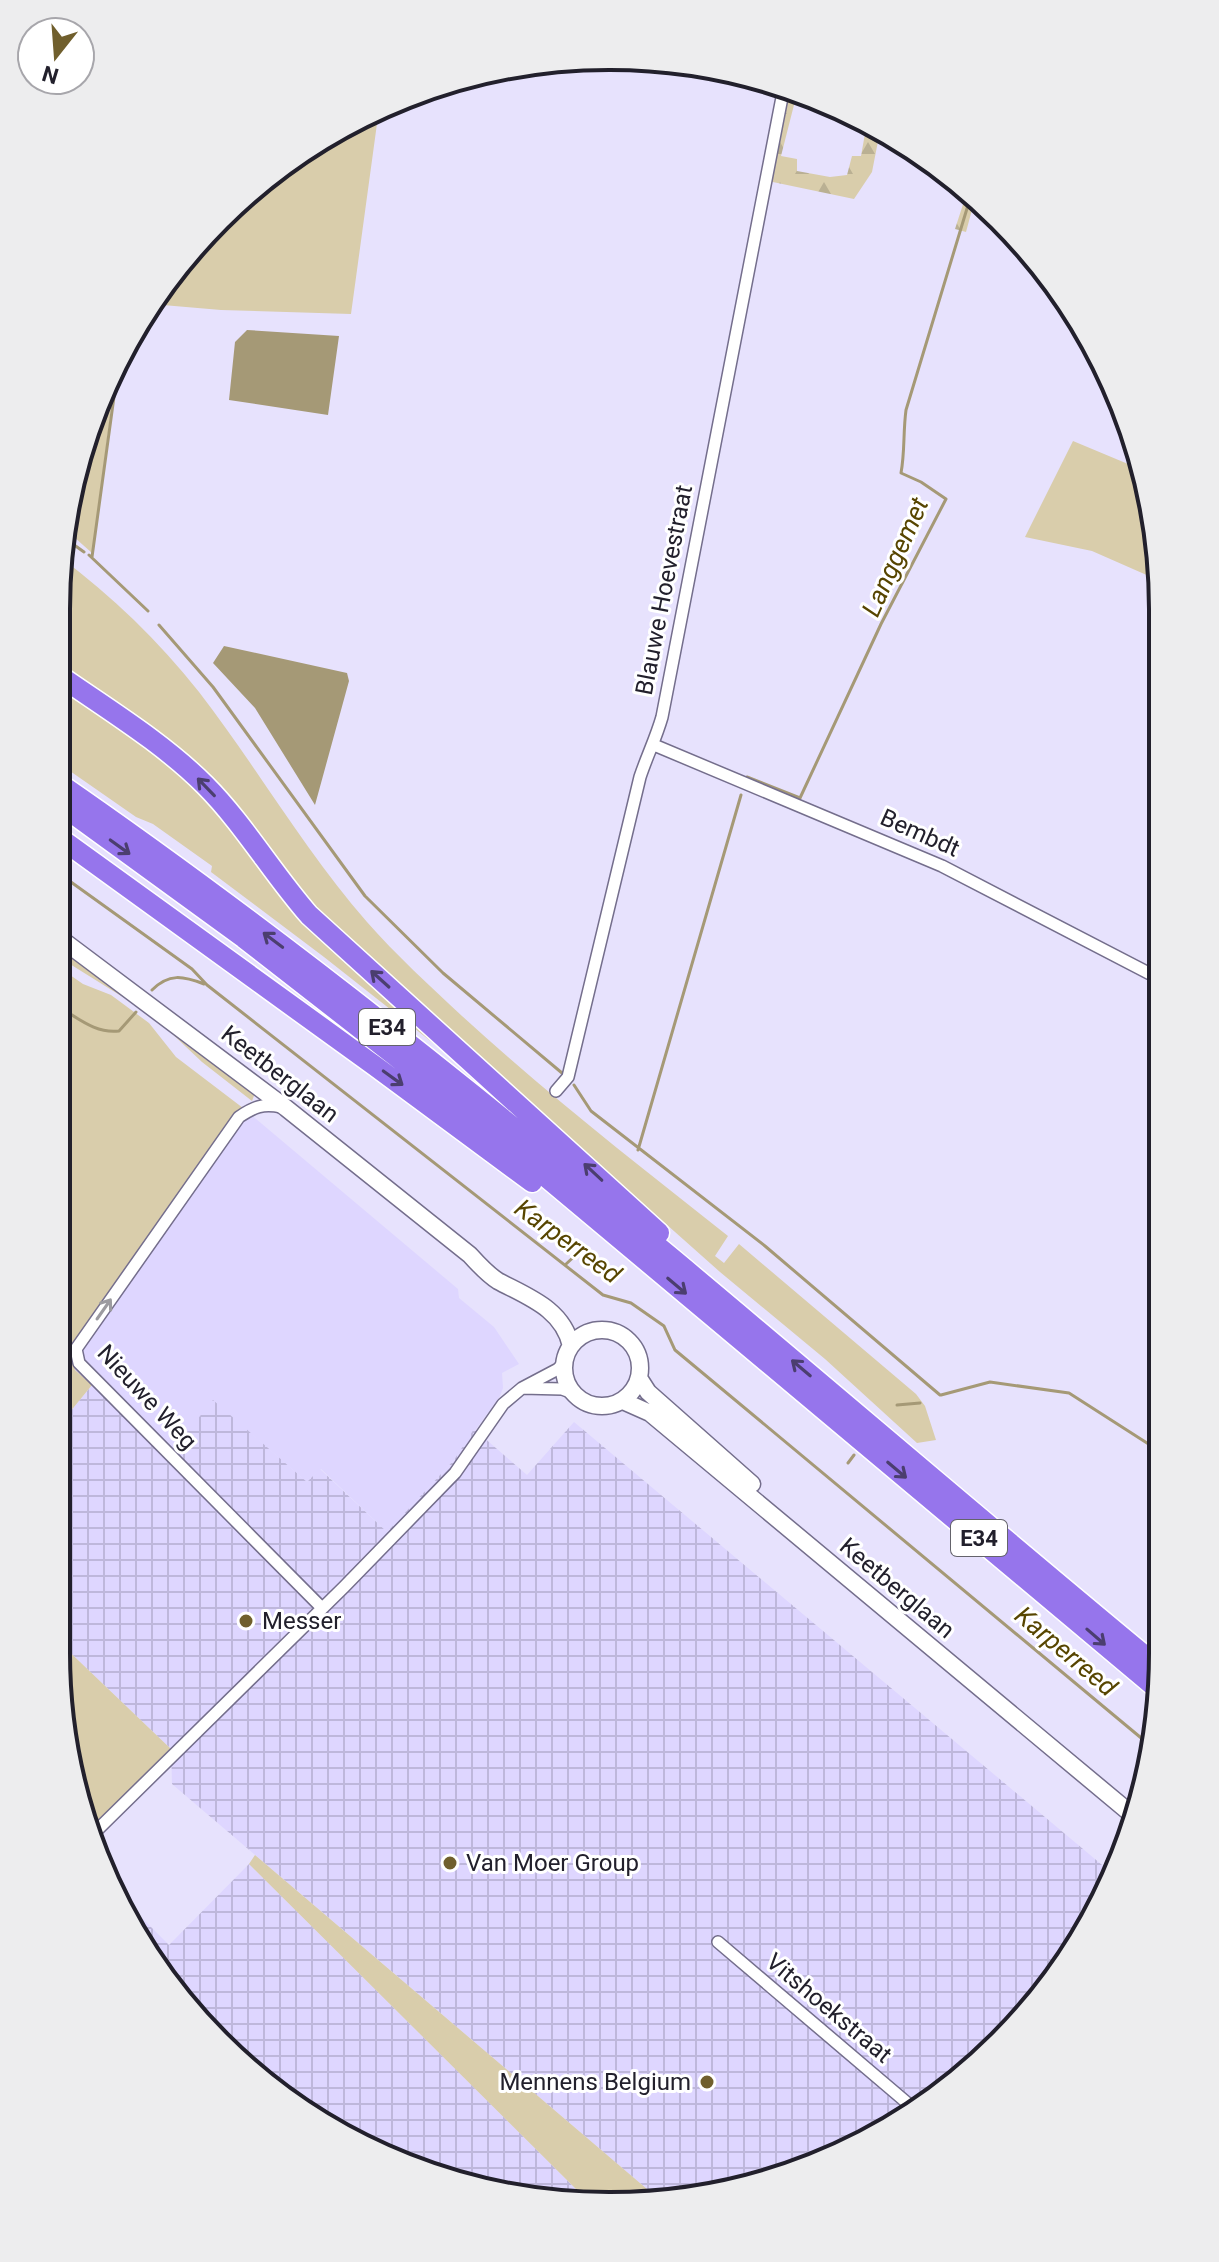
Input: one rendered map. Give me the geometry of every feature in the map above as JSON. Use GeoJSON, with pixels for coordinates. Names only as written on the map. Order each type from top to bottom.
{"type":"FeatureCollection","features":[{"type":"Feature","properties":{"kind":"highway"},"geometry":{"type":"LineString","coordinates":[[70,683],[192,772],[226,808],[281,883],[309,915],[695,1267],[705,1288]]}},
{"type":"Feature","properties":{"kind":"highway","name":"E34"},"geometry":{"type":"LineString","coordinates":[[70,791],[351,999],[506,1123],[1149,1659]]}},
{"type":"Feature","properties":{"kind":"highway","name":"E34"},"geometry":{"type":"LineString","coordinates":[[70,811],[244,938],[484,1125],[1148,1681]]}},
{"type":"Feature","properties":{"kind":"highway"},"geometry":{"type":"LineString","coordinates":[[70,845],[375,1066],[589,1226],[617,1236]]}},
{"type":"Feature","properties":{"kind":"main road","name":"Keetberglaan"},"geometry":{"type":"LineString","coordinates":[[70,946],[286,1108],[470,1255],[483,1270],[526,1293],[559,1319],[567,1330],[571,1346]]}},
{"type":"Feature","properties":{"kind":"main road","name":"Keetberglaan"},"geometry":{"type":"LineString","coordinates":[[470,1255],[514,1276],[579,1324],[597,1330]]}},
{"type":"Feature","properties":{"kind":"main road"},"geometry":{"type":"LineString","coordinates":[[597,1330],[619,1334],[631,1343],[640,1359],[639,1378],[634,1391],[623,1401],[599,1406],[584,1402],[573,1393],[566,1379],[564,1363],[571,1346],[582,1336],[597,1330]]}},
{"type":"Feature","properties":{"kind":"main road","name":"Keetberglaan"},"geometry":{"type":"LineString","coordinates":[[639,1378],[648,1392],[760,1491],[1128,1800]]}},
{"type":"Feature","properties":{"kind":"main road","name":"Keetberglaan"},"geometry":{"type":"LineString","coordinates":[[623,1401],[650,1413],[1125,1809]]}},
{"type":"Feature","properties":{"kind":"street","name":"Blauwe Hoevestraat"},"geometry":{"type":"LineString","coordinates":[[556,1091],[568,1077],[640,777],[662,717],[782,99]]}},
{"type":"Feature","properties":{"kind":"street","name":"Bembdt"},"geometry":{"type":"LineString","coordinates":[[654,745],[942,866],[1149,973]]}},
{"type":"Feature","properties":{"kind":"street","name":"Nieuwe Weg"},"geometry":{"type":"LineString","coordinates":[[286,1108],[269,1104],[254,1107],[239,1117],[76,1349],[79,1363],[322,1608]]}},
{"type":"Feature","properties":{"kind":"street"},"geometry":{"type":"LineString","coordinates":[[100,1828],[455,1473],[503,1404],[522,1388],[564,1363]]}},
{"type":"Feature","properties":{"kind":"street"},"geometry":{"type":"LineString","coordinates":[[522,1388],[562,1389],[573,1393]]}},
{"type":"Feature","properties":{"kind":"street","name":"Vitshoekstraat"},"geometry":{"type":"LineString","coordinates":[[718,1942],[907,2102]]}},
{"type":"Feature","properties":{"kind":"shaded area"},"geometry":{"type":"Polygon","coordinates":[[[247,330],[339,336],[328,415],[229,400],[235,342],[247,330]]]}},
{"type":"Feature","properties":{"kind":"shaded area"},"geometry":{"type":"Polygon","coordinates":[[[224,646],[347,673],[349,681],[315,805],[255,708],[213,663],[224,646]]]}},
{"type":"Feature","properties":{"kind":"shaded area"},"geometry":{"type":"Polygon","coordinates":[[[243,1108],[458,1289],[459,1298],[494,1327],[519,1364],[502,1373],[500,1396],[454,1460],[387,1532],[321,1469],[307,1482],[213,1401],[166,1459],[75,1370],[70,1348],[243,1108]]]}},
{"type":"Feature","properties":{"kind":"shaded area"},"geometry":{"type":"Polygon","coordinates":[[[92,1385],[166,1458],[213,1400],[307,1482],[320,1469],[387,1532],[454,1460],[474,1429],[527,1475],[574,1422],[1104,1867],[1077,1922],[1038,1981],[991,2034],[938,2081],[879,2120],[816,2151],[749,2174],[649,2191],[172,1784],[171,1749],[70,1652],[70,1412],[92,1385]]]}},
{"type":"Feature","properties":{"kind":"shaded area"},"geometry":{"type":"Polygon","coordinates":[[[249,1864],[578,2191],[504,2182],[470,2174],[403,2151],[340,2120],[281,2081],[228,2034],[181,1981],[138,1914],[169,1945],[249,1864]]]}},
{"type":"Feature","properties":{"kind":"green space"},"geometry":{"type":"Polygon","coordinates":[[[785,100],[794,103],[781,156],[797,159],[797,171],[830,177],[847,175],[852,156],[861,156],[865,135],[878,141],[872,172],[854,199],[768,181],[785,100]]]}},
{"type":"Feature","properties":{"kind":"green space"},"geometry":{"type":"Polygon","coordinates":[[[377,123],[351,314],[164,305],[204,254],[254,204],[310,161],[377,123]]]}},
{"type":"Feature","properties":{"kind":"green space"},"geometry":{"type":"Polygon","coordinates":[[[964,203],[972,210],[966,232],[955,229],[964,203]]]}},
{"type":"Feature","properties":{"kind":"green space"},"geometry":{"type":"Polygon","coordinates":[[[112,400],[92,553],[75,538],[88,470],[112,400]]]}},
{"type":"Feature","properties":{"kind":"green space"},"geometry":{"type":"Polygon","coordinates":[[[1073,441],[1129,464],[1139,504],[1148,576],[1092,551],[1025,537],[1073,441]]]}},
{"type":"Feature","properties":{"kind":"green space"},"geometry":{"type":"Polygon","coordinates":[[[72,566],[134,620],[184,673],[344,895],[401,958],[527,1073],[728,1236],[715,1256],[724,1263],[739,1244],[916,1394],[925,1406],[936,1440],[917,1443],[332,927],[290,882],[230,799],[70,675],[72,566]]]}},
{"type":"Feature","properties":{"kind":"green space"},"geometry":{"type":"Polygon","coordinates":[[[70,689],[166,758],[504,1099],[211,872],[212,866],[153,824],[136,817],[70,771],[70,689]]]}},
{"type":"Feature","properties":{"kind":"green space"},"geometry":{"type":"Polygon","coordinates":[[[70,955],[255,1093],[252,1101],[202,1062],[166,1028],[70,964],[70,955]]]}},
{"type":"Feature","properties":{"kind":"green space"},"geometry":{"type":"Polygon","coordinates":[[[70,975],[111,995],[149,1023],[176,1057],[243,1108],[70,1348],[70,975]]]}},
{"type":"Feature","properties":{"kind":"green space"},"geometry":{"type":"Polygon","coordinates":[[[70,1352],[75,1370],[92,1385],[70,1412],[70,1352]]]}},
{"type":"Feature","properties":{"kind":"green space"},"geometry":{"type":"Polygon","coordinates":[[[70,1652],[171,1749],[98,1822],[80,1758],[70,1652]]]}},
{"type":"Feature","properties":{"kind":"green space"},"geometry":{"type":"Polygon","coordinates":[[[255,1855],[649,2191],[578,2191],[249,1864],[255,1855]]]}},
{"type":"Feature","properties":{"kind":"waterway","name":"Langgemet"},"geometry":{"type":"LineString","coordinates":[[747,777],[800,798],[881,624],[946,499],[901,473],[905,418],[968,206]]}},
{"type":"Feature","properties":{"kind":"waterway"},"geometry":{"type":"LineString","coordinates":[[92,557],[114,397]]}},
{"type":"Feature","properties":{"kind":"waterway"},"geometry":{"type":"LineString","coordinates":[[74,545],[84,552]]}},
{"type":"Feature","properties":{"kind":"waterway"},"geometry":{"type":"LineString","coordinates":[[89,555],[148,611]]}},
{"type":"Feature","properties":{"kind":"waterway"},"geometry":{"type":"LineString","coordinates":[[159,625],[213,687],[365,896],[443,973],[562,1073]]}},
{"type":"Feature","properties":{"kind":"waterway","name":"Langgemet"},"geometry":{"type":"LineString","coordinates":[[638,1150],[741,795]]}},
{"type":"Feature","properties":{"kind":"waterway","name":"Karperreed"},"geometry":{"type":"LineString","coordinates":[[70,881],[192,969],[207,985],[603,1295],[631,1303],[664,1326],[675,1350],[1142,1738]]}},
{"type":"Feature","properties":{"kind":"waterway"},"geometry":{"type":"LineString","coordinates":[[152,990],[164,981],[176,978],[204,984]]}},
{"type":"Feature","properties":{"kind":"waterway"},"geometry":{"type":"LineString","coordinates":[[70,1014],[102,1030],[119,1031],[136,1012]]}},
{"type":"Feature","properties":{"kind":"waterway"},"geometry":{"type":"LineString","coordinates":[[574,1085],[591,1111],[765,1246],[940,1395]]}},
{"type":"Feature","properties":{"kind":"waterway","name":"Langgemet"},"geometry":{"type":"LineString","coordinates":[[565,1265],[580,1251]]}},
{"type":"Feature","properties":{"kind":"waterway"},"geometry":{"type":"LineString","coordinates":[[941,1395],[990,1382],[1069,1393],[1149,1444]]}},
{"type":"Feature","properties":{"kind":"waterway"},"geometry":{"type":"LineString","coordinates":[[897,1405],[920,1403]]}},
{"type":"Feature","properties":{"kind":"waterway"},"geometry":{"type":"LineString","coordinates":[[848,1463],[854,1455]]}},
{"type":"Feature","properties":{"kind":"place","name":"Messer"},"geometry":{"type":"Point","coordinates":[246,1621]}},
{"type":"Feature","properties":{"kind":"place","name":"Van Moer Group"},"geometry":{"type":"Point","coordinates":[450,1863]}},
{"type":"Feature","properties":{"kind":"place","name":"Mennens Belgium"},"geometry":{"type":"Point","coordinates":[707,2082]}}]}
